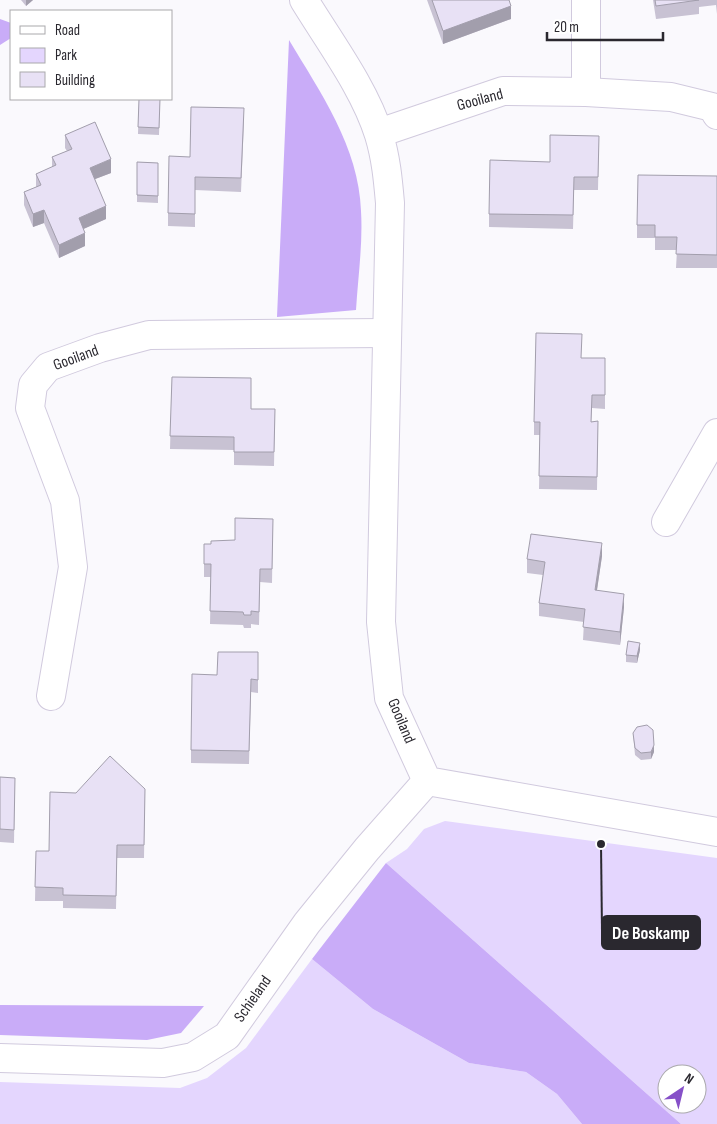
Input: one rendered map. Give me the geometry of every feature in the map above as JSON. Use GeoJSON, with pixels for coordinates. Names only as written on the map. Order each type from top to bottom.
{"type":"FeatureCollection","features":[{"type":"Feature","properties":{"kind":"street","name":"Gooiland"},"geometry":{"type":"LineString","coordinates":[[304,0],[362,95],[378,133],[387,166],[390,203],[385,334],[381,622],[389,698],[427,781]]}},
{"type":"Feature","properties":{"kind":"street"},"geometry":{"type":"LineString","coordinates":[[586,0],[586,92]]}},
{"type":"Feature","properties":{"kind":"street","name":"Gooiland"},"geometry":{"type":"LineString","coordinates":[[378,133],[503,91],[586,92],[671,97],[712,106],[717,115]]}},
{"type":"Feature","properties":{"kind":"street","name":"Gooiland"},"geometry":{"type":"LineString","coordinates":[[51,696],[72,567],[64,501],[30,408],[33,385],[48,367],[100,348],[148,335],[385,334]]}},
{"type":"Feature","properties":{"kind":"street"},"geometry":{"type":"LineString","coordinates":[[666,522],[717,433]]}},
{"type":"Feature","properties":{"kind":"street"},"geometry":{"type":"LineString","coordinates":[[427,781],[717,832]]}},
{"type":"Feature","properties":{"kind":"street","name":"Schieland"},"geometry":{"type":"LineString","coordinates":[[0,1058],[163,1063],[193,1057],[227,1036],[307,923],[367,849],[427,781]]}},
{"type":"Feature","properties":{"kind":"green space"},"geometry":{"type":"Polygon","coordinates":[[[445,821],[717,858],[717,1124],[681,1124],[670,1114],[707,1114],[707,1064],[657,1064],[657,1103],[386,863],[407,849],[424,829],[445,821]]]}},
{"type":"Feature","properties":{"kind":"green space"},"geometry":{"type":"Polygon","coordinates":[[[312,959],[373,1009],[469,1063],[526,1072],[557,1094],[582,1124],[0,1124],[0,1082],[180,1088],[207,1078],[246,1048],[312,959]]]}},
{"type":"Feature","properties":{"kind":"shaded area"},"geometry":{"type":"Polygon","coordinates":[[[0,19],[10,23],[10,39],[0,45],[0,19]]]}},
{"type":"Feature","properties":{"kind":"shaded area"},"geometry":{"type":"Polygon","coordinates":[[[289,40],[325,100],[346,142],[359,187],[361,248],[356,310],[277,317],[289,40]]]}},
{"type":"Feature","properties":{"kind":"shaded area"},"geometry":{"type":"Polygon","coordinates":[[[386,863],[657,1103],[657,1114],[670,1114],[681,1124],[582,1124],[557,1094],[526,1072],[469,1063],[373,1009],[312,959],[386,863]]]}},
{"type":"Feature","properties":{"kind":"shaded area"},"geometry":{"type":"Polygon","coordinates":[[[0,1005],[204,1006],[181,1033],[147,1040],[0,1035],[0,1005]]]}},
{"type":"Feature","properties":{"kind":"building"},"geometry":{"type":"Polygon","coordinates":[[[432,0],[509,0],[511,6],[443,31],[432,0]]]}},
{"type":"Feature","properties":{"kind":"building"},"geometry":{"type":"Polygon","coordinates":[[[655,0],[699,0],[656,6],[655,0]]]}},
{"type":"Feature","properties":{"kind":"building"},"geometry":{"type":"Polygon","coordinates":[[[139,100],[160,100],[159,128],[138,127],[139,100]]]}},
{"type":"Feature","properties":{"kind":"building"},"geometry":{"type":"Polygon","coordinates":[[[191,107],[244,108],[241,178],[195,177],[195,214],[168,213],[169,156],[190,157],[191,107]]]}},
{"type":"Feature","properties":{"kind":"building"},"geometry":{"type":"Polygon","coordinates":[[[95,122],[111,159],[90,168],[106,206],[79,218],[85,233],[59,245],[44,210],[33,214],[24,192],[41,185],[36,174],[56,165],[52,157],[72,149],[65,135],[95,122]]]}},
{"type":"Feature","properties":{"kind":"building"},"geometry":{"type":"Polygon","coordinates":[[[550,135],[599,136],[598,177],[574,177],[573,215],[489,214],[490,160],[550,162],[550,135]]]}},
{"type":"Feature","properties":{"kind":"building"},"geometry":{"type":"Polygon","coordinates":[[[137,162],[158,163],[158,196],[137,195],[137,162]]]}},
{"type":"Feature","properties":{"kind":"building"},"geometry":{"type":"Polygon","coordinates":[[[638,175],[717,176],[717,255],[676,254],[677,237],[655,237],[655,225],[637,225],[638,175]]]}},
{"type":"Feature","properties":{"kind":"building"},"geometry":{"type":"Polygon","coordinates":[[[536,333],[582,334],[581,358],[605,358],[605,395],[592,395],[591,422],[598,421],[597,477],[539,476],[540,422],[534,422],[536,333]]]}},
{"type":"Feature","properties":{"kind":"building"},"geometry":{"type":"Polygon","coordinates":[[[172,377],[251,378],[251,409],[275,409],[274,452],[234,452],[234,437],[170,436],[172,377]]]}},
{"type":"Feature","properties":{"kind":"building"},"geometry":{"type":"Polygon","coordinates":[[[235,518],[273,519],[272,569],[260,569],[259,612],[251,611],[251,615],[244,615],[243,612],[210,611],[211,564],[204,564],[204,544],[211,544],[211,541],[235,540],[235,518]]]}},
{"type":"Feature","properties":{"kind":"building"},"geometry":{"type":"Polygon","coordinates":[[[531,534],[602,543],[595,590],[624,594],[620,632],[583,627],[585,609],[539,603],[545,562],[527,559],[531,534]]]}},
{"type":"Feature","properties":{"kind":"building"},"geometry":{"type":"Polygon","coordinates":[[[628,641],[640,643],[637,656],[626,655],[628,641]]]}},
{"type":"Feature","properties":{"kind":"building"},"geometry":{"type":"Polygon","coordinates":[[[218,652],[258,652],[258,680],[251,679],[249,751],[191,750],[192,674],[217,675],[218,652]]]}},
{"type":"Feature","properties":{"kind":"building"},"geometry":{"type":"Polygon","coordinates":[[[647,725],[653,730],[654,745],[651,752],[641,753],[635,748],[633,733],[637,727],[647,725]]]}},
{"type":"Feature","properties":{"kind":"building"},"geometry":{"type":"Polygon","coordinates":[[[110,756],[145,789],[144,845],[117,845],[116,896],[63,895],[63,888],[35,887],[36,851],[49,851],[50,792],[76,793],[110,756]]]}},
{"type":"Feature","properties":{"kind":"building"},"geometry":{"type":"Polygon","coordinates":[[[0,777],[15,778],[14,830],[0,829],[0,777]]]}},
{"type":"Feature","properties":{"kind":"place","name":"De Boskamp"},"geometry":{"type":"Point","coordinates":[601,844]}}]}
